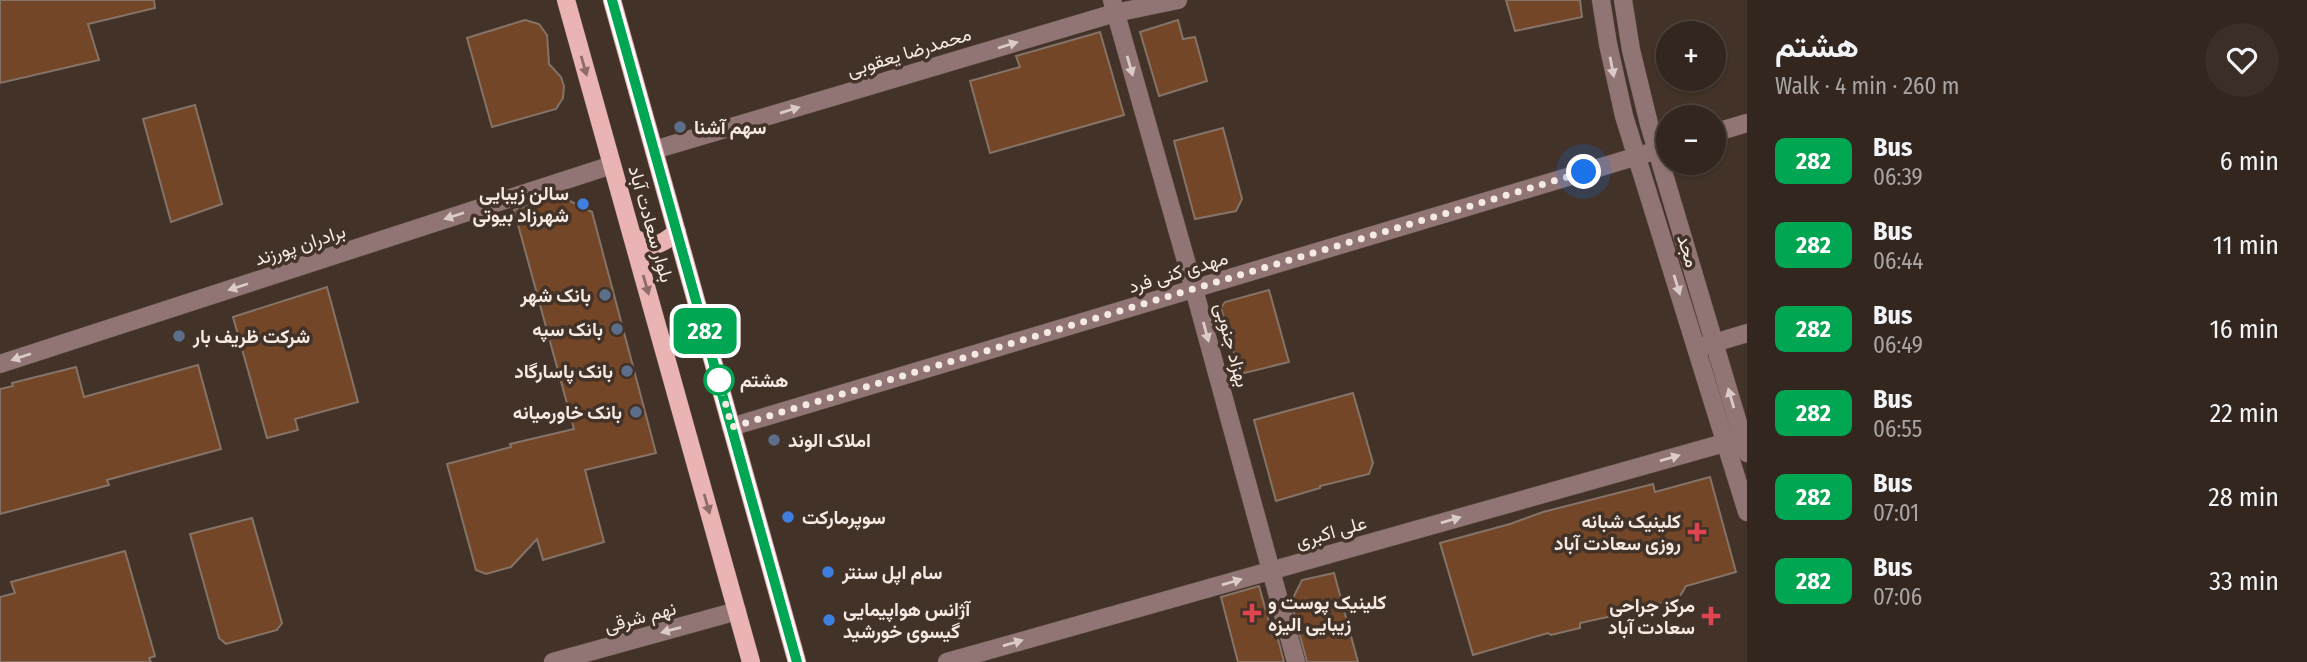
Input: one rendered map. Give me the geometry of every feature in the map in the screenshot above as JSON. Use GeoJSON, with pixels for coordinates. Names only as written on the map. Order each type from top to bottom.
{"type":"FeatureCollection","features":[{"type":"Feature","properties":{"kind":"main road","name":"بلوار سعادت آباد"},"geometry":{"type":"LineString","coordinates":[[566,0],[751,662]]}},
{"type":"Feature","properties":{"kind":"main road","name":"بلوار سعادت آباد"},"geometry":{"type":"LineString","coordinates":[[612,0],[797,662]]}},
{"type":"Feature","properties":{"kind":"main road"},"geometry":{"type":"LineString","coordinates":[[633,237],[646,246],[655,246],[666,242],[677,232]]}},
{"type":"Feature","properties":{"kind":"street","name":"محمدرضا یعقوبی"},"geometry":{"type":"LineString","coordinates":[[654,150],[1114,6],[1178,0]]}},
{"type":"Feature","properties":{"kind":"street","name":"مجد"},"geometry":{"type":"LineString","coordinates":[[1601,0],[1615,79],[1696,349],[1738,444]]}},
{"type":"Feature","properties":{"kind":"street","name":"مجد"},"geometry":{"type":"LineString","coordinates":[[1623,0],[1631,50],[1656,130]]}},
{"type":"Feature","properties":{"kind":"street","name":"بهزاد جنوبی"},"geometry":{"type":"LineString","coordinates":[[1114,6],[1195,289],[1296,662]]}},
{"type":"Feature","properties":{"kind":"street"},"geometry":{"type":"LineString","coordinates":[[1726,129],[1747,123]]}},
{"type":"Feature","properties":{"kind":"street","name":"مهدی کنی فرد"},"geometry":{"type":"LineString","coordinates":[[732,427],[1656,151]]}},
{"type":"Feature","properties":{"kind":"street","name":"برادران پورزند"},"geometry":{"type":"LineString","coordinates":[[0,364],[612,165]]}},
{"type":"Feature","properties":{"kind":"street","name":"مجد"},"geometry":{"type":"LineString","coordinates":[[1669,175],[1738,444],[1747,512]]}},
{"type":"Feature","properties":{"kind":"street"},"geometry":{"type":"LineString","coordinates":[[1696,349],[1747,333]]}},
{"type":"Feature","properties":{"kind":"street","name":"علی اکبری"},"geometry":{"type":"LineString","coordinates":[[947,662],[1738,444]]}},
{"type":"Feature","properties":{"kind":"street","name":"نهم شرقی"},"geometry":{"type":"LineString","coordinates":[[553,662],[737,611]]}},
{"type":"Feature","properties":{"kind":"building"},"geometry":{"type":"Polygon","coordinates":[[[0,0],[154,0],[155,8],[88,24],[99,60],[0,83],[0,0]]]}},
{"type":"Feature","properties":{"kind":"building"},"geometry":{"type":"Polygon","coordinates":[[[1506,0],[1580,0],[1582,17],[1515,31],[1506,0]]]}},
{"type":"Feature","properties":{"kind":"building"},"geometry":{"type":"Polygon","coordinates":[[[525,20],[539,24],[547,35],[549,64],[561,77],[564,86],[563,98],[556,109],[492,127],[467,38],[525,20]]]}},
{"type":"Feature","properties":{"kind":"building"},"geometry":{"type":"Polygon","coordinates":[[[1178,20],[1183,39],[1195,37],[1207,81],[1159,96],[1140,32],[1178,20]]]}},
{"type":"Feature","properties":{"kind":"building"},"geometry":{"type":"Polygon","coordinates":[[[1100,32],[1124,115],[990,153],[970,81],[1020,67],[1016,56],[1100,32]]]}},
{"type":"Feature","properties":{"kind":"building"},"geometry":{"type":"Polygon","coordinates":[[[195,105],[222,204],[171,222],[143,119],[195,105]]]}},
{"type":"Feature","properties":{"kind":"building"},"geometry":{"type":"Polygon","coordinates":[[[1223,128],[1242,199],[1236,211],[1195,219],[1174,141],[1223,128]]]}},
{"type":"Feature","properties":{"kind":"building"},"geometry":{"type":"Polygon","coordinates":[[[560,196],[592,212],[656,453],[585,470],[604,542],[543,560],[537,539],[511,567],[486,574],[476,570],[447,464],[511,447],[510,444],[574,429],[514,210],[560,196]]]}},
{"type":"Feature","properties":{"kind":"building"},"geometry":{"type":"Polygon","coordinates":[[[327,287],[358,402],[295,419],[298,430],[267,438],[233,317],[327,287]]]}},
{"type":"Feature","properties":{"kind":"building"},"geometry":{"type":"Polygon","coordinates":[[[1269,290],[1289,362],[1240,374],[1221,308],[1225,302],[1269,290]]]}},
{"type":"Feature","properties":{"kind":"building"},"geometry":{"type":"Polygon","coordinates":[[[198,365],[221,449],[107,480],[109,485],[0,514],[0,389],[13,386],[12,383],[76,367],[84,397],[198,365]]]}},
{"type":"Feature","properties":{"kind":"building"},"geometry":{"type":"Polygon","coordinates":[[[1353,393],[1373,463],[1369,474],[1320,486],[1276,501],[1254,420],[1353,393]]]}},
{"type":"Feature","properties":{"kind":"building"},"geometry":{"type":"Polygon","coordinates":[[[1710,477],[1736,572],[1686,586],[1679,598],[1580,623],[1580,628],[1551,635],[1548,633],[1473,655],[1440,543],[1543,512],[1653,484],[1655,492],[1710,477]]]}},
{"type":"Feature","properties":{"kind":"building"},"geometry":{"type":"Polygon","coordinates":[[[252,518],[282,623],[277,630],[226,644],[219,638],[190,534],[252,518]]]}},
{"type":"Feature","properties":{"kind":"building"},"geometry":{"type":"Polygon","coordinates":[[[125,551],[155,656],[149,658],[151,662],[0,662],[0,597],[15,593],[11,582],[125,551]]]}},
{"type":"Feature","properties":{"kind":"building"},"geometry":{"type":"Polygon","coordinates":[[[1334,573],[1358,662],[1307,662],[1291,602],[1302,580],[1334,573]]]}},
{"type":"Feature","properties":{"kind":"building"},"geometry":{"type":"Polygon","coordinates":[[[1259,586],[1273,636],[1276,631],[1284,662],[1238,662],[1221,597],[1259,586]]]}},
{"type":"Feature","properties":{"kind":"bus line","name":"282"},"geometry":{"type":"LineString","coordinates":[[612,0],[797,662]]}},
{"type":"Feature","properties":{"kind":"place","name":"سهم آشنا"},"geometry":{"type":"Point","coordinates":[680,127]}},
{"type":"Feature","properties":{"kind":"place","name":"سالن زیبایی شهرزاد بیوتی"},"geometry":{"type":"Point","coordinates":[583,204]}},
{"type":"Feature","properties":{"kind":"place","name":"بانک شهر"},"geometry":{"type":"Point","coordinates":[605,295]}},
{"type":"Feature","properties":{"kind":"place","name":"بانک سپه"},"geometry":{"type":"Point","coordinates":[617,329]}},
{"type":"Feature","properties":{"kind":"place","name":"شرکت ظریف بار"},"geometry":{"type":"Point","coordinates":[179,336]}},
{"type":"Feature","properties":{"kind":"place","name":"بانک پاسارگاد"},"geometry":{"type":"Point","coordinates":[627,371]}},
{"type":"Feature","properties":{"kind":"place","name":"هشتم"},"geometry":{"type":"Point","coordinates":[719,380]}},
{"type":"Feature","properties":{"kind":"place","name":"بانک خاورمیانه"},"geometry":{"type":"Point","coordinates":[636,412]}},
{"type":"Feature","properties":{"kind":"place","name":"املاک الوند"},"geometry":{"type":"Point","coordinates":[774,440]}},
{"type":"Feature","properties":{"kind":"place","name":"سوپرمارکت"},"geometry":{"type":"Point","coordinates":[788,517]}},
{"type":"Feature","properties":{"kind":"place","name":"کلینیک شبانه روزی سعادت آباد"},"geometry":{"type":"Point","coordinates":[1697,532]}},
{"type":"Feature","properties":{"kind":"place","name":"سام اپل سنتر"},"geometry":{"type":"Point","coordinates":[828,572]}},
{"type":"Feature","properties":{"kind":"place","name":"کلینیک پوست و زیبایی الیزه"},"geometry":{"type":"Point","coordinates":[1252,613]}},
{"type":"Feature","properties":{"kind":"place","name":"مرکز جراحی سعادت آباد"},"geometry":{"type":"Point","coordinates":[1711,616]}},
{"type":"Feature","properties":{"kind":"place","name":"آژانس هواپیمایی گیسوی خورشید"},"geometry":{"type":"Point","coordinates":[829,620]}},
{"type":"Feature","properties":{"kind":"route"},"geometry":{"type":"LineString","coordinates":[[719,380],[732,427],[1584,172]]}}]}
